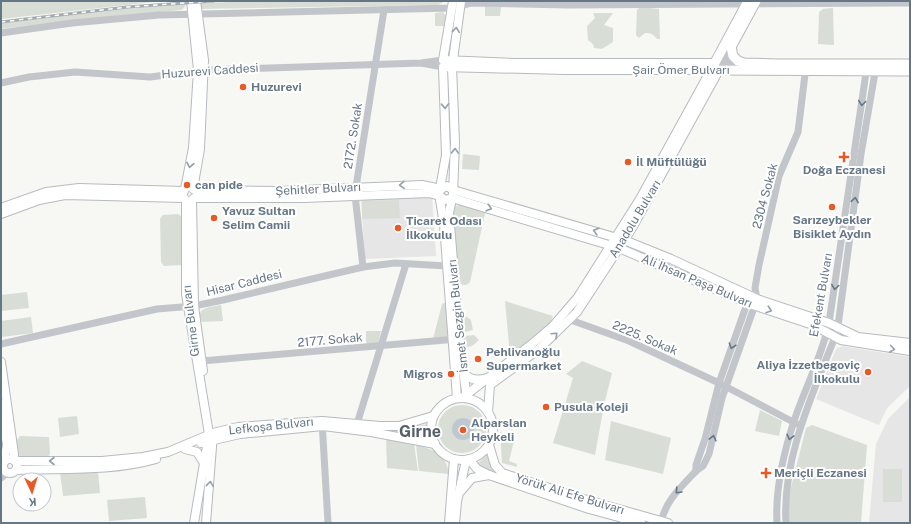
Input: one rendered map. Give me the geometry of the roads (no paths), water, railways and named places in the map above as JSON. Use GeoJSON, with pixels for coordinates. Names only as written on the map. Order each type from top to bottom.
{"type":"FeatureCollection","features":[{"type":"Feature","properties":{"kind":"main road","name":"Girne Bulvarı"},"geometry":{"type":"LineString","coordinates":[[191,1],[204,60],[201,70],[200,149],[189,194],[191,306],[211,437]]}},
{"type":"Feature","properties":{"kind":"main road","name":"Girne Bulvarı"},"geometry":{"type":"LineString","coordinates":[[194,13],[196,1]]}},
{"type":"Feature","properties":{"kind":"main road","name":"Anadolu Bulvarı"},"geometry":{"type":"LineString","coordinates":[[731,47],[752,2]]}},
{"type":"Feature","properties":{"kind":"main road","name":"Anadolu Bulvarı"},"geometry":{"type":"LineString","coordinates":[[463,397],[532,344],[578,297],[620,239],[752,2]]}},
{"type":"Feature","properties":{"kind":"main road"},"geometry":{"type":"LineString","coordinates":[[456,4],[443,63],[446,155],[440,192],[447,266],[463,397]]}},
{"type":"Feature","properties":{"kind":"main road","name":"İsmet Sezgin Bulvarı"},"geometry":{"type":"LineString","coordinates":[[456,4],[452,64],[455,142],[452,194],[449,213],[457,339],[463,372],[463,397]]}},
{"type":"Feature","properties":{"kind":"main road"},"geometry":{"type":"LineString","coordinates":[[731,47],[733,56],[738,61],[744,63]]}},
{"type":"Feature","properties":{"kind":"main road","name":"Huzurevi Caddesi"},"geometry":{"type":"LineString","coordinates":[[443,63],[452,64]]}},
{"type":"Feature","properties":{"kind":"main road","name":"Şair Ömer Bulvarı"},"geometry":{"type":"LineString","coordinates":[[452,64],[543,63],[717,67],[806,67],[871,68],[910,71]]}},
{"type":"Feature","properties":{"kind":"main road","name":"Şair Ömer Bulvarı"},"geometry":{"type":"LineString","coordinates":[[744,63],[806,67]]}},
{"type":"Feature","properties":{"kind":"main road","name":"Şair Ömer Bulvarı"},"geometry":{"type":"LineString","coordinates":[[452,64],[565,70],[692,70],[717,67]]}},
{"type":"Feature","properties":{"kind":"main road","name":"Şair Ömer Bulvarı"},"geometry":{"type":"LineString","coordinates":[[871,68],[910,64]]}},
{"type":"Feature","properties":{"kind":"main road","name":"Anadolu Bulvarı"},"geometry":{"type":"LineString","coordinates":[[620,239],[640,199],[703,86],[717,67]]}},
{"type":"Feature","properties":{"kind":"main road"},"geometry":{"type":"LineString","coordinates":[[692,70],[700,75],[703,86]]}},
{"type":"Feature","properties":{"kind":"main road","name":"Şehitler Bulvarı"},"geometry":{"type":"LineString","coordinates":[[1,214],[38,200],[65,195],[355,191],[422,185],[440,192]]}},
{"type":"Feature","properties":{"kind":"main road","name":"Ali İhsan Paşa Bulvarı"},"geometry":{"type":"LineString","coordinates":[[452,194],[445,200],[440,192],[447,186],[452,194],[615,246],[813,325],[835,337],[862,344],[910,351]]}},
{"type":"Feature","properties":{"kind":"main road","name":"Şehitler Bulvarı"},"geometry":{"type":"LineString","coordinates":[[1,208],[46,192],[79,188],[189,194]]}},
{"type":"Feature","properties":{"kind":"main road","name":"Ali İhsan Paşa Bulvarı"},"geometry":{"type":"LineString","coordinates":[[452,194],[620,239],[672,259],[752,301],[838,326],[858,337],[910,343]]}},
{"type":"Feature","properties":{"kind":"main road","name":"Anadolu Bulvarı"},"geometry":{"type":"LineString","coordinates":[[488,412],[490,385],[540,349],[570,320],[615,246]]}},
{"type":"Feature","properties":{"kind":"main road","name":"Girne Bulvarı"},"geometry":{"type":"LineString","coordinates":[[191,306],[202,360],[211,437]]}},
{"type":"Feature","properties":{"kind":"main road"},"geometry":{"type":"LineString","coordinates":[[1,362],[7,445],[3,469]]}},
{"type":"Feature","properties":{"kind":"main road"},"geometry":{"type":"LineString","coordinates":[[463,372],[474,380],[490,377]]}},
{"type":"Feature","properties":{"kind":"main road"},"geometry":{"type":"LineString","coordinates":[[463,397],[479,403],[488,412],[493,427],[489,445],[482,453],[468,460],[454,459],[442,454],[435,444],[431,429],[434,416],[441,406],[449,401],[463,397]]}},
{"type":"Feature","properties":{"kind":"main road"},"geometry":{"type":"LineString","coordinates":[[3,405],[14,454],[14,461],[17,466],[16,470]]}},
{"type":"Feature","properties":{"kind":"main road","name":"Lefkoşa Bulvarı"},"geometry":{"type":"LineString","coordinates":[[211,437],[186,449],[144,462],[125,466],[16,470],[12,473],[3,469],[9,459],[14,461],[102,461],[143,457],[168,452],[211,437],[322,423],[399,426],[434,416]]}},
{"type":"Feature","properties":{"kind":"main road","name":"Lefkoşa Bulvarı"},"geometry":{"type":"LineString","coordinates":[[322,423],[435,444]]}},
{"type":"Feature","properties":{"kind":"main road"},"geometry":{"type":"LineString","coordinates":[[194,523],[204,463],[211,437]]}},
{"type":"Feature","properties":{"kind":"main road"},"geometry":{"type":"LineString","coordinates":[[206,523],[211,437]]}},
{"type":"Feature","properties":{"kind":"main road","name":"Yörük Ali Efe Bulvarı"},"geometry":{"type":"LineString","coordinates":[[489,445],[495,465],[502,473],[664,522]]}},
{"type":"Feature","properties":{"kind":"main road"},"geometry":{"type":"LineString","coordinates":[[186,449],[197,452],[204,463]]}},
{"type":"Feature","properties":{"kind":"main road"},"geometry":{"type":"LineString","coordinates":[[449,523],[454,459]]}},
{"type":"Feature","properties":{"kind":"main road"},"geometry":{"type":"LineString","coordinates":[[455,523],[459,493],[468,460]]}},
{"type":"Feature","properties":{"kind":"main road","name":"Yörük Ali Efe Bulvarı"},"geometry":{"type":"LineString","coordinates":[[468,460],[477,469],[489,475],[589,508],[641,523]]}},
{"type":"Feature","properties":{"kind":"main road"},"geometry":{"type":"LineString","coordinates":[[459,493],[472,478],[489,475]]}},
{"type":"Feature","properties":{"kind":"street"},"geometry":{"type":"LineString","coordinates":[[1,33],[72,23],[194,13],[384,10],[456,4],[752,2],[910,3]]}},
{"type":"Feature","properties":{"kind":"street","name":"2172. Sokak"},"geometry":{"type":"LineString","coordinates":[[363,267],[355,191],[384,10]]}},
{"type":"Feature","properties":{"kind":"street","name":"Anadolu Bulvarı"},"geometry":{"type":"LineString","coordinates":[[717,67],[731,47]]}},
{"type":"Feature","properties":{"kind":"street","name":"Huzurevi Caddesi"},"geometry":{"type":"LineString","coordinates":[[1,83],[29,77],[75,72],[150,76],[201,70],[443,63]]}},
{"type":"Feature","properties":{"kind":"street","name":"Şair Ömer Bulvarı"},"geometry":{"type":"LineString","coordinates":[[717,67],[744,63]]}},
{"type":"Feature","properties":{"kind":"street","name":"2304 Sokak"},"geometry":{"type":"LineString","coordinates":[[752,301],[779,176],[798,132],[806,67]]}},
{"type":"Feature","properties":{"kind":"street","name":"Efekent Bulvarı"},"geometry":{"type":"LineString","coordinates":[[777,523],[776,505],[778,489],[794,420],[824,347],[829,323],[871,68]]}},
{"type":"Feature","properties":{"kind":"street","name":"Efekent Bulvarı"},"geometry":{"type":"LineString","coordinates":[[786,523],[784,504],[802,422],[838,326],[871,68]]}},
{"type":"Feature","properties":{"kind":"street","name":"Hisar Caddesi"},"geometry":{"type":"LineString","coordinates":[[1,344],[157,310],[191,306],[363,267],[396,263],[447,266]]}},
{"type":"Feature","properties":{"kind":"street"},"geometry":{"type":"LineString","coordinates":[[357,424],[406,264]]}},
{"type":"Feature","properties":{"kind":"street"},"geometry":{"type":"LineString","coordinates":[[696,472],[696,465],[705,439],[719,383],[752,301]]}},
{"type":"Feature","properties":{"kind":"street"},"geometry":{"type":"LineString","coordinates":[[664,522],[664,509],[670,499],[703,466],[708,454],[752,301]]}},
{"type":"Feature","properties":{"kind":"street","name":"2225. Sokak"},"geometry":{"type":"LineString","coordinates":[[561,316],[629,342],[719,383],[726,388],[794,420]]}},
{"type":"Feature","properties":{"kind":"street","name":"2177. Sokak"},"geometry":{"type":"LineString","coordinates":[[202,360],[381,347],[457,339]]}},
{"type":"Feature","properties":{"kind":"street"},"geometry":{"type":"LineString","coordinates":[[794,420],[802,422]]}},
{"type":"Feature","properties":{"kind":"street"},"geometry":{"type":"LineString","coordinates":[[322,423],[328,523]]}},
{"type":"Feature","properties":{"kind":"railway"},"geometry":{"type":"LineString","coordinates":[[1,22],[127,7],[214,1]]}},
{"type":"Feature","properties":{"kind":"place","name":"Huzurevi"},"geometry":{"type":"Point","coordinates":[243,87]}},
{"type":"Feature","properties":{"kind":"place","name":"Doğa Eczanesi"},"geometry":{"type":"Point","coordinates":[844,157]}},
{"type":"Feature","properties":{"kind":"place","name":"İl Müftülüğü"},"geometry":{"type":"Point","coordinates":[628,162]}},
{"type":"Feature","properties":{"kind":"place","name":"can pide"},"geometry":{"type":"Point","coordinates":[187,185]}},
{"type":"Feature","properties":{"kind":"place","name":"Sarızeybekler Bisiklet Aydın"},"geometry":{"type":"Point","coordinates":[832,207]}},
{"type":"Feature","properties":{"kind":"place","name":"Yavuz Sultan Selim Camii"},"geometry":{"type":"Point","coordinates":[214,218]}},
{"type":"Feature","properties":{"kind":"place","name":"Ticaret Odası İlkokulu"},"geometry":{"type":"Point","coordinates":[398,228]}},
{"type":"Feature","properties":{"kind":"place","name":"Pehlivanoğlu Supermarket"},"geometry":{"type":"Point","coordinates":[478,359]}},
{"type":"Feature","properties":{"kind":"place","name":"Aliya İzzetbegoviç İlkokulu"},"geometry":{"type":"Point","coordinates":[868,372]}},
{"type":"Feature","properties":{"kind":"place","name":"Migros"},"geometry":{"type":"Point","coordinates":[451,374]}},
{"type":"Feature","properties":{"kind":"place","name":"Pusula Koleji"},"geometry":{"type":"Point","coordinates":[546,407]}},
{"type":"Feature","properties":{"kind":"place","name":"Alparslan Heykeli"},"geometry":{"type":"Point","coordinates":[463,430]}},
{"type":"Feature","properties":{"kind":"place","name":"Meriçli Eczanesi"},"geometry":{"type":"Point","coordinates":[766,473]}},
{"type":"Feature","properties":{"kind":"district","name":"Girne"},"geometry":{"type":"Point","coordinates":[420,431]}}]}
